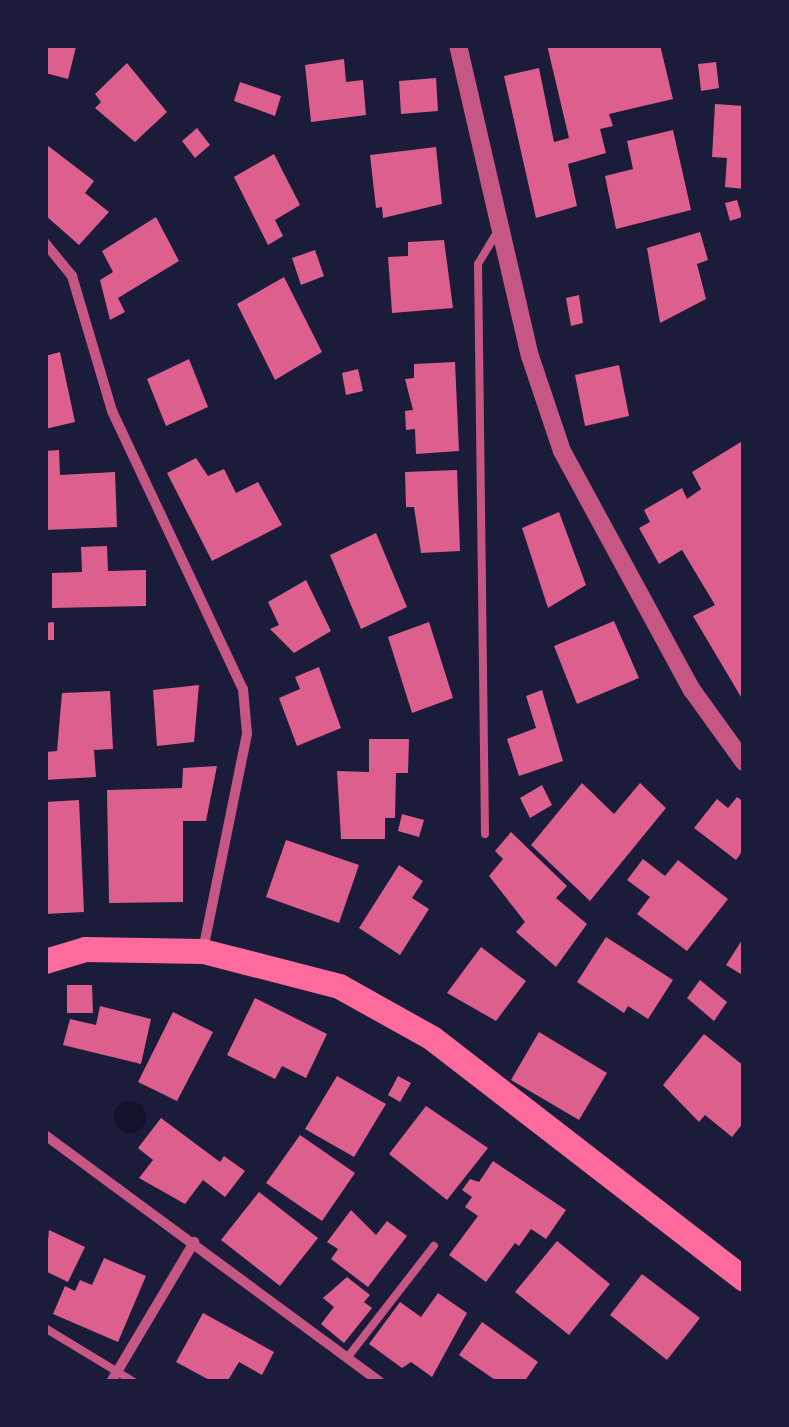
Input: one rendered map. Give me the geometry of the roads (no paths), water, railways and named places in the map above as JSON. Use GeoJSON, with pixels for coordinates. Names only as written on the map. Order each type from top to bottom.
{"type":"FeatureCollection","features":[{"type":"Feature","properties":{"kind":"main road"},"geometry":{"type":"LineString","coordinates":[[45,961],[85,950],[203,951],[339,986],[432,1038],[744,1279]]}},
{"type":"Feature","properties":{"kind":"street"},"geometry":{"type":"LineString","coordinates":[[458,45],[500,229],[562,452],[672,656],[744,762]]}},
{"type":"Feature","properties":{"kind":"street"},"geometry":{"type":"LineString","coordinates":[[45,243],[72,276],[112,411],[243,689],[246,734],[203,951]]}},
{"type":"Feature","properties":{"kind":"street"},"geometry":{"type":"LineString","coordinates":[[45,1136],[380,1382]]}},
{"type":"Feature","properties":{"kind":"street"},"geometry":{"type":"LineString","coordinates":[[114,1376],[194,1242]]}},
{"type":"Feature","properties":{"kind":"lane"},"geometry":{"type":"LineString","coordinates":[[485,834],[478,264],[500,229]]}},
{"type":"Feature","properties":{"kind":"lane"},"geometry":{"type":"LineString","coordinates":[[347,1358],[434,1246]]}},
{"type":"Feature","properties":{"kind":"lane"},"geometry":{"type":"LineString","coordinates":[[45,1328],[114,1376],[134,1382]]}}]}
